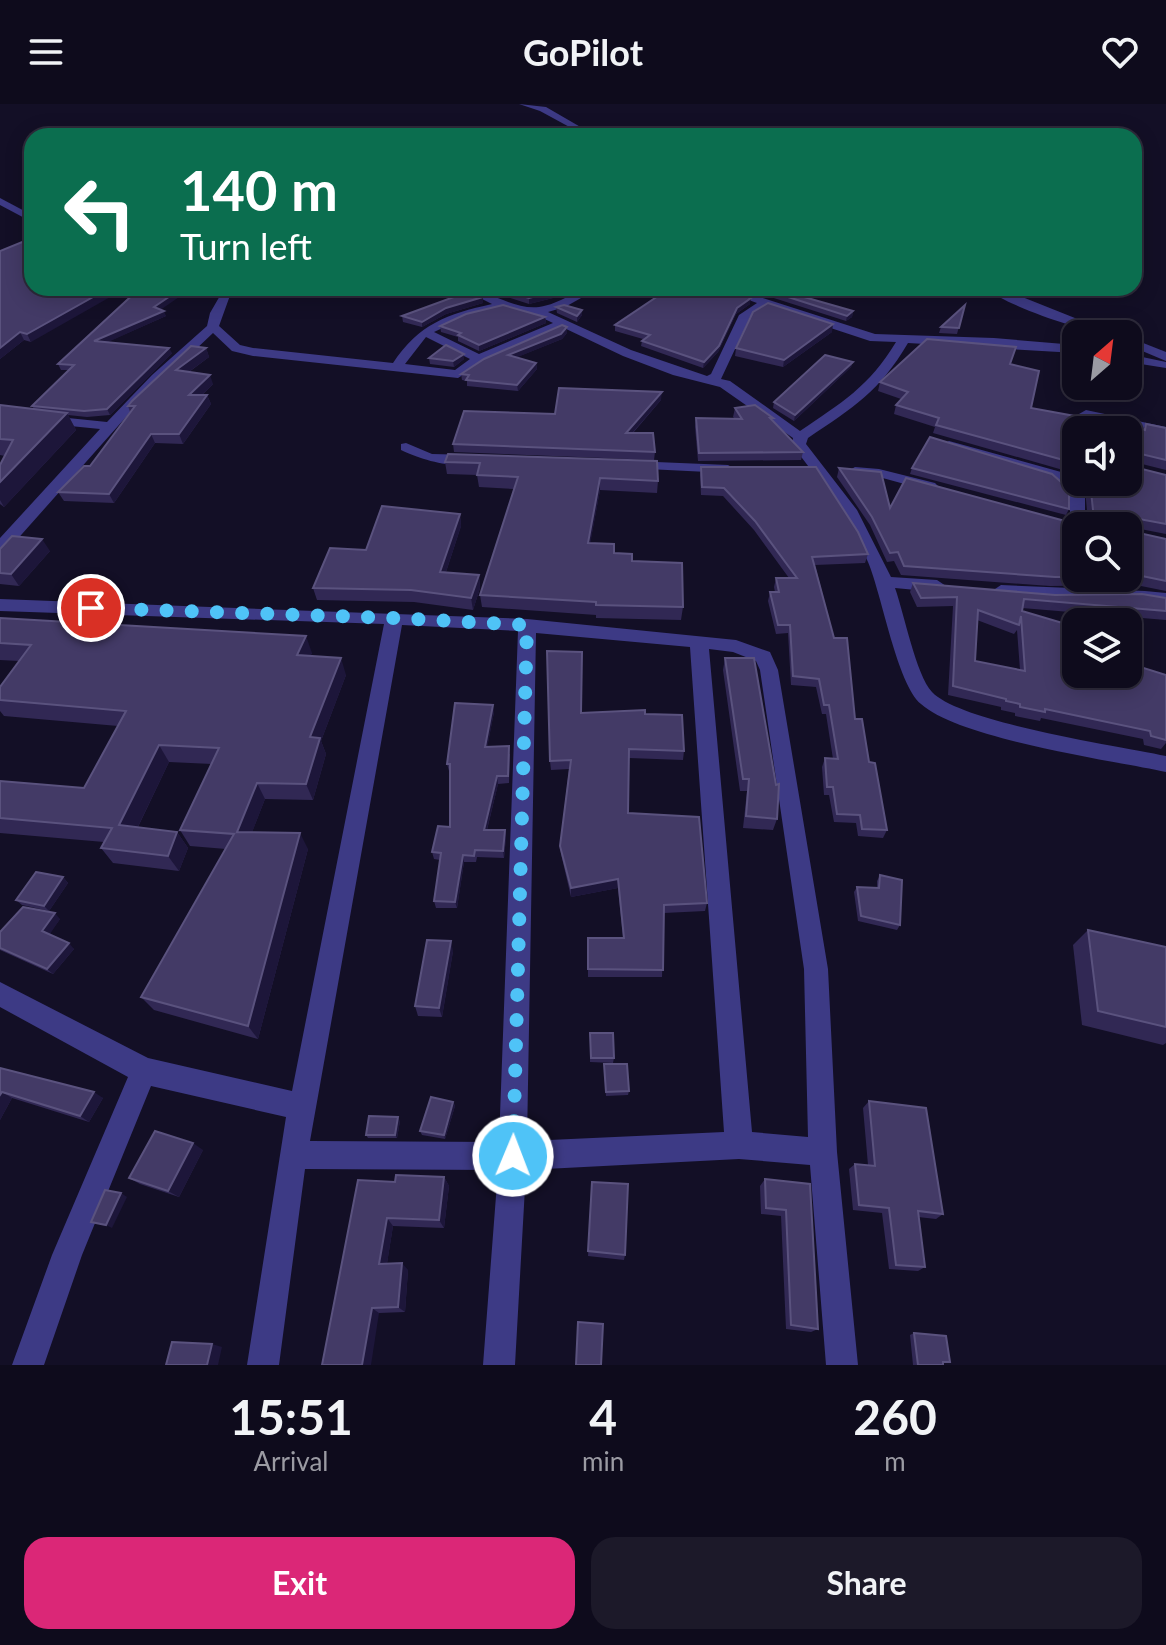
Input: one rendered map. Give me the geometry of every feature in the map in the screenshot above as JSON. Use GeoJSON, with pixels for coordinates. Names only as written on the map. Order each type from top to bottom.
{"type":"FeatureCollection","features":[{"type":"Feature","properties":{"kind":"street"},"geometry":{"type":"LineString","coordinates":[[523,104],[543,109],[577,128]]}},
{"type":"Feature","properties":{"kind":"street"},"geometry":{"type":"LineString","coordinates":[[0,201],[24,214]]}},
{"type":"Feature","properties":{"kind":"street"},"geometry":{"type":"LineString","coordinates":[[0,548],[79,464],[109,426],[213,327],[216,313],[226,296]]}},
{"type":"Feature","properties":{"kind":"street"},"geometry":{"type":"LineString","coordinates":[[483,296],[503,305],[537,311],[627,353],[725,384],[790,432],[801,436]]}},
{"type":"Feature","properties":{"kind":"street"},"geometry":{"type":"LineString","coordinates":[[537,311],[561,305],[578,296]]}},
{"type":"Feature","properties":{"kind":"street"},"geometry":{"type":"LineString","coordinates":[[745,296],[855,334],[1062,348]]}},
{"type":"Feature","properties":{"kind":"street"},"geometry":{"type":"LineString","coordinates":[[1006,296],[1070,320]]}},
{"type":"Feature","properties":{"kind":"street"},"geometry":{"type":"LineString","coordinates":[[707,380],[716,377],[745,315],[766,303]]}},
{"type":"Feature","properties":{"kind":"street"},"geometry":{"type":"LineString","coordinates":[[397,367],[411,345],[425,332],[462,314],[503,305]]}},
{"type":"Feature","properties":{"kind":"street"},"geometry":{"type":"LineString","coordinates":[[213,327],[236,348],[253,352],[458,374],[479,359],[560,324]]}},
{"type":"Feature","properties":{"kind":"street"},"geometry":{"type":"LineString","coordinates":[[425,332],[479,359]]}},
{"type":"Feature","properties":{"kind":"street"},"geometry":{"type":"LineString","coordinates":[[904,339],[889,364],[861,396],[801,436],[799,445],[820,467],[852,511],[885,582],[901,637],[925,697],[952,712],[997,727],[1166,764]]}},
{"type":"Feature","properties":{"kind":"street"},"geometry":{"type":"LineString","coordinates":[[1142,347],[1166,357]]}},
{"type":"Feature","properties":{"kind":"street"},"geometry":{"type":"LineString","coordinates":[[1142,361],[1166,366]]}},
{"type":"Feature","properties":{"kind":"street"},"geometry":{"type":"LineString","coordinates":[[0,415],[109,426]]}},
{"type":"Feature","properties":{"kind":"street"},"geometry":{"type":"LineString","coordinates":[[1142,426],[1166,431]]}},
{"type":"Feature","properties":{"kind":"street"},"geometry":{"type":"LineString","coordinates":[[934,440],[1056,475],[1077,493],[1075,512]]}},
{"type":"Feature","properties":{"kind":"street"},"geometry":{"type":"LineString","coordinates":[[406,447],[430,458],[486,460]]}},
{"type":"Feature","properties":{"kind":"street"},"geometry":{"type":"LineString","coordinates":[[620,465],[743,470]]}},
{"type":"Feature","properties":{"kind":"street"},"geometry":{"type":"LineString","coordinates":[[795,468],[820,467],[879,473],[952,492]]}},
{"type":"Feature","properties":{"kind":"street"},"geometry":{"type":"LineString","coordinates":[[885,582],[960,588]]}},
{"type":"Feature","properties":{"kind":"street"},"geometry":{"type":"LineString","coordinates":[[990,590],[1050,595],[1136,594],[1166,599]]}},
{"type":"Feature","properties":{"kind":"street"},"geometry":{"type":"LineString","coordinates":[[0,605],[527,625],[736,646],[763,657],[769,670],[816,969],[823,1152],[842,1365]]}},
{"type":"Feature","properties":{"kind":"street"},"geometry":{"type":"LineString","coordinates":[[263,1365],[293,1155],[394,618]]}},
{"type":"Feature","properties":{"kind":"street"},"geometry":{"type":"LineString","coordinates":[[499,1365],[513,1156],[527,625]]}},
{"type":"Feature","properties":{"kind":"street"},"geometry":{"type":"LineString","coordinates":[[699,641],[739,1145]]}},
{"type":"Feature","properties":{"kind":"street"},"geometry":{"type":"LineString","coordinates":[[0,994],[144,1071],[302,1107]]}},
{"type":"Feature","properties":{"kind":"street"},"geometry":{"type":"LineString","coordinates":[[28,1365],[67,1255],[144,1071]]}},
{"type":"Feature","properties":{"kind":"street"},"geometry":{"type":"LineString","coordinates":[[293,1155],[513,1156],[739,1145],[823,1152]]}},
{"type":"Feature","properties":{"kind":"building"},"geometry":{"type":"Polygon","coordinates":[[[24,241],[24,296],[95,296],[27,334],[20,332],[0,348],[0,251],[24,241]]]}},
{"type":"Feature","properties":{"kind":"building"},"geometry":{"type":"Polygon","coordinates":[[[131,296],[170,296],[154,307],[164,311],[94,341],[169,348],[107,409],[84,411],[32,406],[74,365],[58,364],[131,296]]]}},
{"type":"Feature","properties":{"kind":"building"},"geometry":{"type":"Polygon","coordinates":[[[456,296],[483,297],[446,308],[422,322],[402,316],[456,296]]]}},
{"type":"Feature","properties":{"kind":"building"},"geometry":{"type":"Polygon","coordinates":[[[658,296],[751,298],[737,308],[719,346],[704,362],[642,341],[650,335],[615,325],[658,296]]]}},
{"type":"Feature","properties":{"kind":"building"},"geometry":{"type":"Polygon","coordinates":[[[785,296],[806,296],[853,311],[847,316],[785,296]]]}},
{"type":"Feature","properties":{"kind":"building"},"geometry":{"type":"Polygon","coordinates":[[[768,303],[833,324],[784,360],[736,348],[753,312],[768,303]]]}},
{"type":"Feature","properties":{"kind":"building"},"geometry":{"type":"Polygon","coordinates":[[[503,305],[545,317],[479,345],[458,335],[461,333],[440,326],[466,314],[503,305]]]}},
{"type":"Feature","properties":{"kind":"building"},"geometry":{"type":"Polygon","coordinates":[[[564,305],[582,310],[577,316],[556,307],[564,305]]]}},
{"type":"Feature","properties":{"kind":"building"},"geometry":{"type":"Polygon","coordinates":[[[965,305],[959,328],[941,327],[965,305]]]}},
{"type":"Feature","properties":{"kind":"building"},"geometry":{"type":"Polygon","coordinates":[[[562,325],[567,327],[561,334],[508,355],[536,363],[517,385],[466,380],[469,375],[461,374],[484,359],[562,325]]]}},
{"type":"Feature","properties":{"kind":"building"},"geometry":{"type":"Polygon","coordinates":[[[927,339],[1016,347],[1010,364],[1039,371],[1031,408],[1075,416],[1062,416],[1062,460],[936,425],[939,418],[896,405],[908,392],[880,382],[927,339]]]}},
{"type":"Feature","properties":{"kind":"building"},"geometry":{"type":"Polygon","coordinates":[[[446,345],[464,354],[453,361],[429,358],[446,345]]]}},
{"type":"Feature","properties":{"kind":"building"},"geometry":{"type":"Polygon","coordinates":[[[191,346],[206,348],[176,370],[210,375],[189,395],[207,395],[179,434],[151,434],[109,494],[58,492],[84,466],[90,466],[135,406],[128,406],[132,401],[191,346]]]}},
{"type":"Feature","properties":{"kind":"building"},"geometry":{"type":"Polygon","coordinates":[[[825,355],[853,362],[795,415],[774,402],[825,355]]]}},
{"type":"Feature","properties":{"kind":"building"},"geometry":{"type":"Polygon","coordinates":[[[559,388],[662,392],[626,433],[653,433],[655,452],[453,444],[464,411],[555,414],[559,388]]]}},
{"type":"Feature","properties":{"kind":"building"},"geometry":{"type":"Polygon","coordinates":[[[0,405],[67,413],[0,482],[0,465],[13,440],[0,439],[0,405]]]}},
{"type":"Feature","properties":{"kind":"building"},"geometry":{"type":"Polygon","coordinates":[[[755,405],[773,418],[770,418],[803,452],[699,453],[696,418],[742,419],[735,408],[755,405]]]}},
{"type":"Feature","properties":{"kind":"building"},"geometry":{"type":"Polygon","coordinates":[[[1146,424],[1166,428],[1166,460],[1142,454],[1142,429],[1145,430],[1146,424]]]}},
{"type":"Feature","properties":{"kind":"building"},"geometry":{"type":"Polygon","coordinates":[[[930,437],[1052,474],[1062,483],[1062,496],[1069,496],[1069,509],[912,468],[930,437]]]}},
{"type":"Feature","properties":{"kind":"building"},"geometry":{"type":"Polygon","coordinates":[[[448,454],[657,461],[658,481],[600,478],[588,543],[614,544],[614,553],[632,554],[632,561],[682,563],[683,607],[596,605],[596,602],[480,595],[518,477],[477,475],[480,463],[445,462],[448,454]]]}},
{"type":"Feature","properties":{"kind":"building"},"geometry":{"type":"Polygon","coordinates":[[[701,467],[816,467],[858,532],[868,554],[812,557],[834,638],[847,638],[855,719],[862,719],[869,762],[875,763],[887,830],[862,829],[860,815],[837,814],[833,787],[827,787],[825,758],[838,759],[829,705],[824,705],[819,679],[793,676],[790,625],[778,625],[770,592],[779,592],[776,578],[797,578],[755,521],[724,488],[702,487],[701,467]]]}},
{"type":"Feature","properties":{"kind":"building"},"geometry":{"type":"Polygon","coordinates":[[[839,468],[881,472],[890,508],[906,478],[1062,520],[1062,577],[904,566],[898,552],[890,553],[872,517],[839,468]]]}},
{"type":"Feature","properties":{"kind":"building"},"geometry":{"type":"Polygon","coordinates":[[[1142,469],[1166,475],[1166,524],[1142,520],[1142,512],[1093,512],[1092,496],[1142,496],[1142,469]]]}},
{"type":"Feature","properties":{"kind":"building"},"geometry":{"type":"Polygon","coordinates":[[[382,506],[460,514],[440,572],[479,575],[471,598],[411,590],[313,588],[330,548],[366,550],[382,506]]]}},
{"type":"Feature","properties":{"kind":"building"},"geometry":{"type":"Polygon","coordinates":[[[1142,534],[1166,539],[1166,581],[1142,576],[1142,534]]]}},
{"type":"Feature","properties":{"kind":"building"},"geometry":{"type":"Polygon","coordinates":[[[12,536],[42,539],[11,574],[0,573],[0,549],[12,536]]]}},
{"type":"Feature","properties":{"kind":"building"},"geometry":{"type":"Polygon","coordinates":[[[913,583],[1055,595],[1142,594],[1166,598],[1166,611],[1024,599],[1022,611],[1062,623],[1062,688],[1142,688],[1142,667],[1166,675],[1166,740],[1151,736],[1150,731],[1045,709],[1045,712],[1020,707],[1020,704],[1006,699],[953,686],[957,597],[921,598],[913,583]],[[978,610],[975,661],[1025,671],[1021,616],[1019,625],[978,610]]]}},
{"type":"Feature","properties":{"kind":"building"},"geometry":{"type":"Polygon","coordinates":[[[0,618],[306,636],[297,655],[341,658],[310,737],[320,738],[306,784],[257,783],[237,832],[300,833],[248,1026],[141,997],[234,834],[180,830],[219,748],[159,745],[119,825],[177,832],[168,856],[101,848],[112,828],[0,818],[0,781],[84,788],[126,711],[0,700],[0,687],[31,645],[0,643],[0,618]]]}},
{"type":"Feature","properties":{"kind":"building"},"geometry":{"type":"Polygon","coordinates":[[[547,651],[582,652],[581,713],[645,710],[645,714],[682,715],[684,751],[629,749],[628,813],[699,817],[707,903],[664,905],[663,970],[588,969],[588,938],[624,938],[618,879],[571,888],[560,846],[571,760],[550,761],[547,651]]]}},
{"type":"Feature","properties":{"kind":"building"},"geometry":{"type":"Polygon","coordinates":[[[725,658],[754,658],[776,785],[779,784],[777,819],[746,816],[749,779],[743,779],[725,658]]]}},
{"type":"Feature","properties":{"kind":"building"},"geometry":{"type":"Polygon","coordinates":[[[455,703],[493,705],[485,747],[509,746],[508,776],[497,776],[484,830],[505,830],[503,851],[475,850],[474,856],[463,855],[455,902],[434,901],[441,853],[432,852],[438,826],[450,827],[450,764],[447,764],[455,703]]]}},
{"type":"Feature","properties":{"kind":"building"},"geometry":{"type":"Polygon","coordinates":[[[36,872],[63,877],[44,906],[16,900],[36,872]]]}},
{"type":"Feature","properties":{"kind":"building"},"geometry":{"type":"Polygon","coordinates":[[[880,875],[902,880],[900,925],[861,916],[857,887],[879,888],[880,875]]]}},
{"type":"Feature","properties":{"kind":"building"},"geometry":{"type":"Polygon","coordinates":[[[23,907],[55,913],[42,931],[69,943],[47,969],[0,948],[0,932],[23,907]]]}},
{"type":"Feature","properties":{"kind":"building"},"geometry":{"type":"Polygon","coordinates":[[[1088,930],[1166,947],[1166,1027],[1098,1011],[1088,930]]]}},
{"type":"Feature","properties":{"kind":"building"},"geometry":{"type":"Polygon","coordinates":[[[427,940],[451,941],[439,1008],[415,1006],[427,940]]]}},
{"type":"Feature","properties":{"kind":"building"},"geometry":{"type":"Polygon","coordinates":[[[590,1033],[613,1033],[614,1058],[591,1058],[590,1033]]]}},
{"type":"Feature","properties":{"kind":"building"},"geometry":{"type":"Polygon","coordinates":[[[604,1064],[627,1064],[629,1091],[606,1092],[604,1064]]]}},
{"type":"Feature","properties":{"kind":"building"},"geometry":{"type":"Polygon","coordinates":[[[0,1068],[94,1092],[80,1116],[2,1092],[0,1095],[0,1068]]]}},
{"type":"Feature","properties":{"kind":"building"},"geometry":{"type":"Polygon","coordinates":[[[431,1097],[453,1102],[444,1135],[420,1131],[431,1097]]]}},
{"type":"Feature","properties":{"kind":"building"},"geometry":{"type":"Polygon","coordinates":[[[869,1101],[926,1108],[943,1214],[918,1211],[925,1267],[896,1265],[889,1208],[859,1205],[855,1164],[875,1166],[869,1101]]]}},
{"type":"Feature","properties":{"kind":"building"},"geometry":{"type":"Polygon","coordinates":[[[369,1116],[398,1117],[395,1135],[366,1135],[369,1116]]]}},
{"type":"Feature","properties":{"kind":"building"},"geometry":{"type":"Polygon","coordinates":[[[155,1131],[193,1143],[168,1191],[129,1178],[155,1131]]]}},
{"type":"Feature","properties":{"kind":"building"},"geometry":{"type":"Polygon","coordinates":[[[396,1175],[444,1177],[439,1220],[387,1218],[379,1264],[402,1263],[398,1307],[372,1308],[362,1365],[322,1365],[358,1180],[395,1182],[396,1175]]]}},
{"type":"Feature","properties":{"kind":"building"},"geometry":{"type":"Polygon","coordinates":[[[765,1179],[810,1184],[818,1329],[791,1325],[786,1210],[766,1208],[765,1179]]]}},
{"type":"Feature","properties":{"kind":"building"},"geometry":{"type":"Polygon","coordinates":[[[592,1182],[628,1184],[625,1255],[588,1251],[592,1182]]]}},
{"type":"Feature","properties":{"kind":"building"},"geometry":{"type":"Polygon","coordinates":[[[105,1190],[121,1193],[106,1225],[91,1222],[105,1190]]]}},
{"type":"Feature","properties":{"kind":"building"},"geometry":{"type":"Polygon","coordinates":[[[578,1322],[603,1324],[601,1365],[576,1365],[578,1322]]]}},
{"type":"Feature","properties":{"kind":"building"},"geometry":{"type":"Polygon","coordinates":[[[914,1333],[946,1336],[950,1362],[918,1365],[914,1333]]]}},
{"type":"Feature","properties":{"kind":"building"},"geometry":{"type":"Polygon","coordinates":[[[172,1342],[212,1344],[207,1365],[166,1365],[172,1342]]]}},
{"type":"Feature","properties":{"kind":"route"},"geometry":{"type":"LineString","coordinates":[[91,608],[527,625],[513,1156]]}}]}
